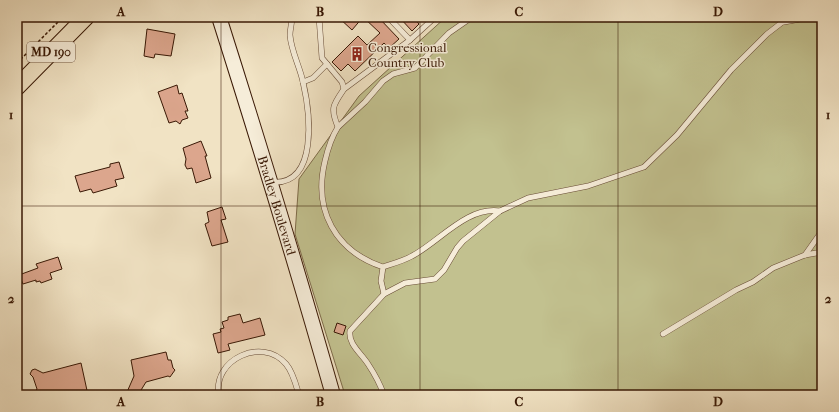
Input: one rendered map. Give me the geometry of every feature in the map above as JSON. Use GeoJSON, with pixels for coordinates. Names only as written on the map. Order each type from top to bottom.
{"type":"FeatureCollection","features":[{"type":"Feature","properties":{"kind":"main road","name":"MD 190"},"geometry":{"type":"LineString","coordinates":[[17,87],[86,17]]}},
{"type":"Feature","properties":{"kind":"main road","name":"Bradley Boulevard"},"geometry":{"type":"LineString","coordinates":[[219,17],[271,182],[333,395]]}},
{"type":"Feature","properties":{"kind":"lane"},"geometry":{"type":"LineString","coordinates":[[271,182],[292,179],[304,166],[310,122],[303,82],[290,36],[292,17]]}},
{"type":"Feature","properties":{"kind":"lane"},"geometry":{"type":"LineString","coordinates":[[319,17],[322,58],[342,82],[344,89]]}},
{"type":"Feature","properties":{"kind":"lane"},"geometry":{"type":"LineString","coordinates":[[388,17],[410,40]]}},
{"type":"Feature","properties":{"kind":"lane"},"geometry":{"type":"LineString","coordinates":[[338,127],[332,110],[334,102],[344,89],[410,40],[432,20],[432,17]]}},
{"type":"Feature","properties":{"kind":"lane"},"geometry":{"type":"LineString","coordinates":[[472,17],[449,33],[414,68],[393,74],[383,81],[365,102],[338,127],[328,147],[322,172],[321,192],[325,212],[332,229],[354,252],[367,262],[383,268],[412,256],[463,221],[478,213],[494,210],[500,211]]}},
{"type":"Feature","properties":{"kind":"lane"},"geometry":{"type":"LineString","coordinates":[[384,395],[368,363],[353,346],[349,337],[350,331],[384,294],[405,283],[435,279],[444,270],[456,248],[500,211],[528,198],[588,186],[644,167],[677,135],[730,70],[767,34],[789,17]]}},
{"type":"Feature","properties":{"kind":"lane"},"geometry":{"type":"LineString","coordinates":[[784,22],[811,17]]}},
{"type":"Feature","properties":{"kind":"lane"},"geometry":{"type":"LineString","coordinates":[[303,82],[313,78],[327,64]]}},
{"type":"Feature","properties":{"kind":"lane"},"geometry":{"type":"LineString","coordinates":[[805,256],[822,231]]}},
{"type":"Feature","properties":{"kind":"lane"},"geometry":{"type":"LineString","coordinates":[[664,334],[736,290],[753,282],[773,268],[805,256],[822,252]]}},
{"type":"Feature","properties":{"kind":"lane"},"geometry":{"type":"LineString","coordinates":[[383,268],[381,281],[384,294]]}},
{"type":"Feature","properties":{"kind":"lane"},"geometry":{"type":"LineString","coordinates":[[219,395],[217,384],[220,376],[239,355],[252,351],[267,352],[286,363],[292,373],[298,395]]}},
{"type":"Feature","properties":{"kind":"path"},"geometry":{"type":"LineString","coordinates":[[17,63],[63,17]]}},
{"type":"Feature","properties":{"kind":"shaded area","name":"Congressional Country Club"},"geometry":{"type":"Polygon","coordinates":[[[446,17],[822,17],[822,395],[345,395],[295,234],[299,179],[359,96],[446,17]]]}},
{"type":"Feature","properties":{"kind":"building"},"geometry":{"type":"Polygon","coordinates":[[[338,17],[363,17],[352,30],[338,17]]]}},
{"type":"Feature","properties":{"kind":"building","name":"Congressional Country Club"},"geometry":{"type":"Polygon","coordinates":[[[363,17],[378,17],[399,39],[389,48],[384,43],[355,71],[348,64],[341,71],[332,62],[358,36],[367,45],[380,33],[363,17]]]}},
{"type":"Feature","properties":{"kind":"building"},"geometry":{"type":"Polygon","coordinates":[[[399,17],[413,17],[419,24],[412,31],[399,17]]]}},
{"type":"Feature","properties":{"kind":"building"},"geometry":{"type":"Polygon","coordinates":[[[147,29],[175,34],[171,56],[155,54],[154,58],[144,56],[147,29]]]}},
{"type":"Feature","properties":{"kind":"building"},"geometry":{"type":"Polygon","coordinates":[[[177,85],[179,94],[182,93],[188,111],[185,111],[188,118],[182,120],[180,124],[176,121],[169,123],[158,92],[177,85]]]}},
{"type":"Feature","properties":{"kind":"building"},"geometry":{"type":"Polygon","coordinates":[[[201,141],[207,156],[205,156],[211,178],[196,183],[192,168],[187,169],[185,165],[186,159],[183,148],[201,141]]]}},
{"type":"Feature","properties":{"kind":"building"},"geometry":{"type":"Polygon","coordinates":[[[119,162],[124,178],[115,180],[117,186],[93,193],[91,189],[80,192],[75,176],[110,167],[110,164],[119,162]]]}},
{"type":"Feature","properties":{"kind":"building"},"geometry":{"type":"Polygon","coordinates":[[[222,207],[226,219],[221,220],[228,242],[212,246],[205,224],[209,222],[207,212],[222,207]]]}},
{"type":"Feature","properties":{"kind":"building"},"geometry":{"type":"Polygon","coordinates":[[[58,257],[62,269],[50,273],[52,279],[41,283],[40,281],[36,282],[36,280],[23,284],[19,275],[38,268],[36,264],[58,257]]]}},
{"type":"Feature","properties":{"kind":"building"},"geometry":{"type":"Polygon","coordinates":[[[240,314],[243,323],[260,318],[265,335],[228,344],[230,350],[218,353],[213,334],[221,332],[220,329],[224,328],[222,322],[228,320],[228,317],[240,314]]]}},
{"type":"Feature","properties":{"kind":"building"},"geometry":{"type":"Polygon","coordinates":[[[337,323],[346,326],[343,335],[334,332],[337,323]]]}},
{"type":"Feature","properties":{"kind":"building"},"geometry":{"type":"Polygon","coordinates":[[[166,352],[168,360],[171,360],[175,370],[170,377],[168,376],[146,382],[138,395],[132,395],[127,392],[134,376],[131,360],[166,352]]]}},
{"type":"Feature","properties":{"kind":"building"},"geometry":{"type":"Polygon","coordinates":[[[81,363],[88,395],[33,395],[37,389],[33,377],[30,374],[32,370],[35,369],[43,373],[81,363]]]}},
{"type":"Feature","properties":{"kind":"place","name":"Congressional Country Club"},"geometry":{"type":"Point","coordinates":[357,54]}}]}
